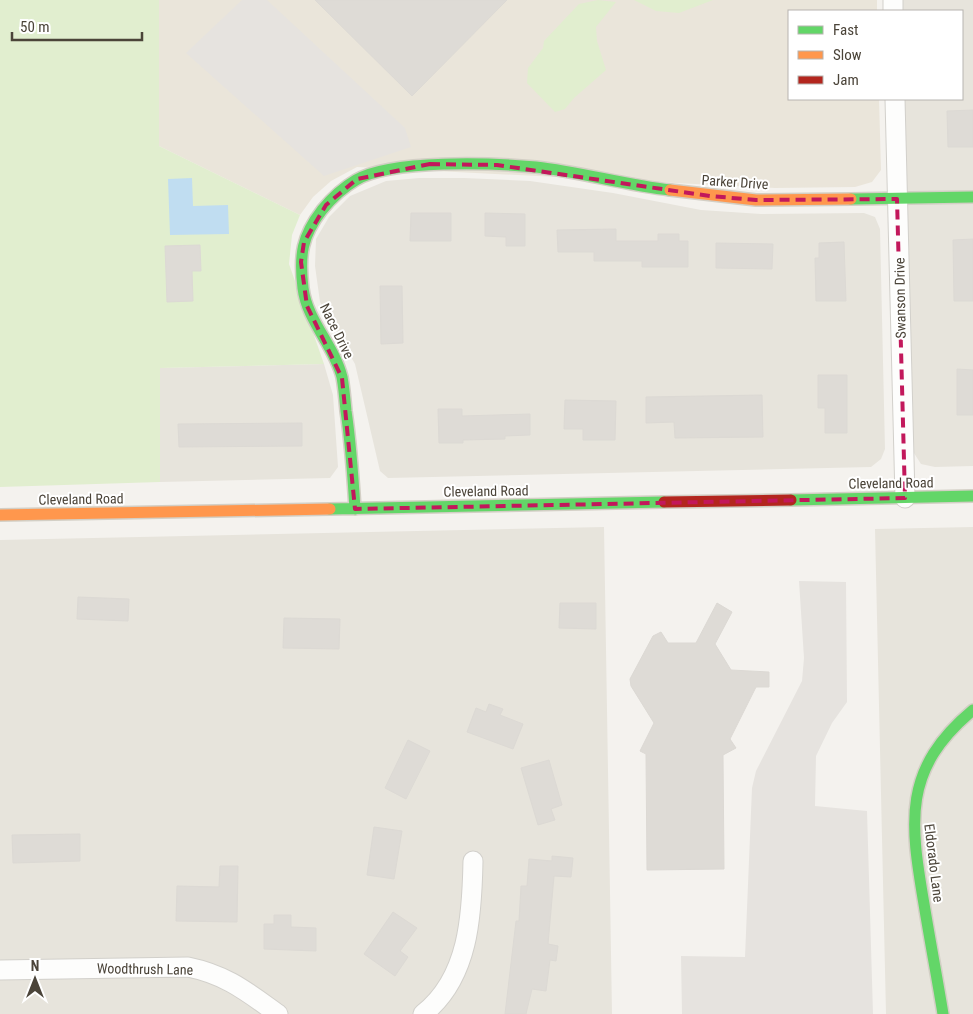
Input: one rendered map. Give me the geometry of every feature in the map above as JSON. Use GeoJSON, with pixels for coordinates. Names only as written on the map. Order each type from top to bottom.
{"type":"FeatureCollection","features":[{"type":"Feature","properties":{"kind":"street","name":"Swanson Drive"},"geometry":{"type":"LineString","coordinates":[[895,100],[905,498]]}},
{"type":"Feature","properties":{"kind":"street","name":"Nace Drive"},"geometry":{"type":"LineString","coordinates":[[355,509],[351,444],[342,378],[334,354],[307,306],[301,262],[304,242],[311,226],[326,205],[357,179],[385,170],[430,164],[497,164]]}},
{"type":"Feature","properties":{"kind":"street","name":"Parker Drive"},"geometry":{"type":"LineString","coordinates":[[497,164],[545,169],[657,189],[756,200],[973,197]]}},
{"type":"Feature","properties":{"kind":"street","name":"Cleveland Road"},"geometry":{"type":"LineString","coordinates":[[0,515],[973,496]]}},
{"type":"Feature","properties":{"kind":"street","name":"Eldorado Lane"},"geometry":{"type":"LineString","coordinates":[[943,1014],[916,859],[913,825],[914,810],[923,774],[932,755],[946,733],[973,710]]}},
{"type":"Feature","properties":{"kind":"street"},"geometry":{"type":"LineString","coordinates":[[423,1014],[432,1007],[446,990],[456,973],[470,916],[473,861]]}},
{"type":"Feature","properties":{"kind":"street","name":"Woodthrush Lane"},"geometry":{"type":"LineString","coordinates":[[0,970],[188,967],[225,978],[278,1014]]}},
{"type":"Feature","properties":{"kind":"highlighted area"},"geometry":{"type":"Polygon","coordinates":[[[430,164],[497,165],[710,196],[756,200],[897,199],[905,498],[355,509],[342,378],[307,306],[301,262],[304,242],[326,205],[357,179],[430,164]]]}},
{"type":"Feature","properties":{"kind":"shaded area"},"geometry":{"type":"Polygon","coordinates":[[[159,0],[877,0],[877,10],[788,10],[788,100],[879,100],[881,170],[872,182],[855,187],[775,188],[357,167],[331,181],[313,197],[300,215],[159,146],[159,0]]]}},
{"type":"Feature","properties":{"kind":"shaded area"},"geometry":{"type":"Polygon","coordinates":[[[242,0],[267,0],[405,128],[411,147],[324,176],[186,53],[242,0]]]}},
{"type":"Feature","properties":{"kind":"shaded area"},"geometry":{"type":"Polygon","coordinates":[[[901,0],[973,0],[973,466],[935,467],[921,464],[912,450],[904,100],[963,100],[963,10],[902,10],[901,0]]]}},
{"type":"Feature","properties":{"kind":"shaded area"},"geometry":{"type":"Polygon","coordinates":[[[419,178],[530,181],[613,193],[701,210],[761,214],[864,213],[875,217],[880,229],[885,449],[881,459],[871,467],[388,478],[380,471],[355,364],[320,302],[315,266],[316,239],[329,217],[350,196],[386,181],[419,178]]]}},
{"type":"Feature","properties":{"kind":"shaded area"},"geometry":{"type":"Polygon","coordinates":[[[324,364],[333,395],[338,467],[330,478],[160,482],[160,368],[324,364]]]}},
{"type":"Feature","properties":{"kind":"shaded area"},"geometry":{"type":"Polygon","coordinates":[[[604,527],[612,1014],[0,1014],[0,540],[604,527]]]}},
{"type":"Feature","properties":{"kind":"shaded area"},"geometry":{"type":"Polygon","coordinates":[[[973,527],[973,1014],[886,1014],[875,529],[973,527]]]}},
{"type":"Feature","properties":{"kind":"shaded area"},"geometry":{"type":"Polygon","coordinates":[[[799,581],[846,582],[847,702],[832,723],[816,756],[815,806],[867,811],[873,1014],[682,1014],[681,956],[745,957],[752,788],[756,771],[802,681],[804,658],[799,581]]]}},
{"type":"Feature","properties":{"kind":"green space"},"geometry":{"type":"Polygon","coordinates":[[[0,0],[159,0],[159,146],[300,215],[292,235],[289,264],[324,364],[160,368],[160,482],[0,487],[0,0]]]}},
{"type":"Feature","properties":{"kind":"green space"},"geometry":{"type":"Polygon","coordinates":[[[598,0],[616,2],[596,27],[597,41],[606,70],[574,98],[565,109],[555,112],[527,83],[528,68],[543,48],[544,41],[579,4],[598,0]]]}},
{"type":"Feature","properties":{"kind":"green space"},"geometry":{"type":"Polygon","coordinates":[[[634,0],[713,0],[679,13],[656,11],[634,0]]]}},
{"type":"Feature","properties":{"kind":"water"},"geometry":{"type":"Polygon","coordinates":[[[192,178],[193,206],[228,205],[229,234],[170,235],[168,179],[192,178]]]}},
{"type":"Feature","properties":{"kind":"building"},"geometry":{"type":"Polygon","coordinates":[[[315,0],[507,0],[412,96],[315,0]]]}},
{"type":"Feature","properties":{"kind":"building"},"geometry":{"type":"Polygon","coordinates":[[[973,110],[973,147],[948,147],[947,111],[973,110]]]}},
{"type":"Feature","properties":{"kind":"building"},"geometry":{"type":"Polygon","coordinates":[[[411,213],[451,213],[451,241],[410,241],[411,213]]]}},
{"type":"Feature","properties":{"kind":"building"},"geometry":{"type":"Polygon","coordinates":[[[485,213],[525,214],[525,246],[506,246],[506,237],[485,236],[485,213]]]}},
{"type":"Feature","properties":{"kind":"building"},"geometry":{"type":"Polygon","coordinates":[[[616,229],[616,241],[658,241],[658,234],[679,234],[679,241],[688,241],[688,267],[642,267],[642,261],[594,261],[594,252],[558,252],[557,230],[616,229]]]}},
{"type":"Feature","properties":{"kind":"building"},"geometry":{"type":"Polygon","coordinates":[[[973,239],[973,301],[954,301],[953,240],[973,239]]]}},
{"type":"Feature","properties":{"kind":"building"},"geometry":{"type":"Polygon","coordinates":[[[844,242],[846,301],[816,301],[815,258],[819,258],[819,243],[844,242]]]}},
{"type":"Feature","properties":{"kind":"building"},"geometry":{"type":"Polygon","coordinates":[[[716,243],[773,244],[772,269],[716,268],[716,243]]]}},
{"type":"Feature","properties":{"kind":"building"},"geometry":{"type":"Polygon","coordinates":[[[200,245],[201,271],[192,271],[193,301],[167,302],[165,246],[200,245]]]}},
{"type":"Feature","properties":{"kind":"building"},"geometry":{"type":"Polygon","coordinates":[[[380,286],[402,286],[403,343],[381,344],[380,286]]]}},
{"type":"Feature","properties":{"kind":"building"},"geometry":{"type":"Polygon","coordinates":[[[957,369],[973,370],[973,415],[957,415],[957,369]]]}},
{"type":"Feature","properties":{"kind":"building"},"geometry":{"type":"Polygon","coordinates":[[[818,375],[847,375],[847,433],[825,433],[825,408],[818,408],[818,375]]]}},
{"type":"Feature","properties":{"kind":"building"},"geometry":{"type":"Polygon","coordinates":[[[762,395],[763,437],[675,438],[674,422],[646,423],[646,397],[762,395]]]}},
{"type":"Feature","properties":{"kind":"building"},"geometry":{"type":"Polygon","coordinates":[[[565,400],[616,401],[615,440],[583,440],[583,429],[564,429],[565,400]]]}},
{"type":"Feature","properties":{"kind":"building"},"geometry":{"type":"Polygon","coordinates":[[[438,409],[462,409],[462,416],[530,414],[530,435],[505,436],[505,439],[463,440],[463,443],[439,443],[438,409]]]}},
{"type":"Feature","properties":{"kind":"building"},"geometry":{"type":"Polygon","coordinates":[[[302,423],[302,446],[179,447],[178,424],[302,423]]]}},
{"type":"Feature","properties":{"kind":"building"},"geometry":{"type":"Polygon","coordinates":[[[78,597],[129,599],[128,621],[77,619],[78,597]]]}},
{"type":"Feature","properties":{"kind":"building"},"geometry":{"type":"Polygon","coordinates":[[[560,603],[596,603],[596,629],[559,628],[560,603]]]}},
{"type":"Feature","properties":{"kind":"building"},"geometry":{"type":"Polygon","coordinates":[[[717,603],[732,612],[715,644],[731,670],[769,672],[769,687],[756,687],[730,739],[736,748],[723,755],[724,869],[647,870],[646,754],[640,751],[654,723],[631,686],[630,679],[653,636],[661,632],[668,643],[696,643],[717,603]]]}},
{"type":"Feature","properties":{"kind":"building"},"geometry":{"type":"Polygon","coordinates":[[[284,618],[340,619],[339,649],[283,648],[284,618]]]}},
{"type":"Feature","properties":{"kind":"building"},"geometry":{"type":"Polygon","coordinates":[[[489,704],[503,709],[500,715],[523,724],[513,749],[467,732],[476,708],[486,712],[489,704]]]}},
{"type":"Feature","properties":{"kind":"building"},"geometry":{"type":"Polygon","coordinates":[[[408,740],[430,751],[406,799],[385,788],[408,740]]]}},
{"type":"Feature","properties":{"kind":"building"},"geometry":{"type":"Polygon","coordinates":[[[549,760],[562,805],[551,809],[555,820],[538,825],[521,768],[549,760]]]}},
{"type":"Feature","properties":{"kind":"building"},"geometry":{"type":"Polygon","coordinates":[[[374,827],[402,831],[394,879],[367,875],[374,827]]]}},
{"type":"Feature","properties":{"kind":"building"},"geometry":{"type":"Polygon","coordinates":[[[80,834],[80,861],[13,863],[12,835],[80,834]]]}},
{"type":"Feature","properties":{"kind":"building"},"geometry":{"type":"Polygon","coordinates":[[[552,856],[573,858],[571,877],[554,876],[548,944],[558,946],[556,961],[550,960],[546,991],[532,989],[526,1014],[505,1014],[516,921],[519,921],[521,886],[527,886],[529,859],[552,861],[552,856]]]}},
{"type":"Feature","properties":{"kind":"building"},"geometry":{"type":"Polygon","coordinates":[[[220,866],[238,866],[237,922],[176,921],[177,886],[219,887],[220,866]]]}},
{"type":"Feature","properties":{"kind":"building"},"geometry":{"type":"Polygon","coordinates":[[[393,912],[417,928],[400,951],[408,957],[395,976],[364,954],[393,912]]]}},
{"type":"Feature","properties":{"kind":"building"},"geometry":{"type":"Polygon","coordinates":[[[274,915],[291,915],[291,927],[316,928],[316,951],[264,949],[264,924],[274,924],[274,915]]]}},
{"type":"Feature","properties":{"kind":"traffic: fast"},"geometry":{"type":"LineString","coordinates":[[355,509],[351,448],[342,377],[333,354],[305,300],[301,266],[306,237],[315,219],[329,202],[351,183],[372,173],[443,164],[495,164],[536,167],[670,190]]}},
{"type":"Feature","properties":{"kind":"traffic: fast"},"geometry":{"type":"LineString","coordinates":[[851,199],[973,197]]}},
{"type":"Feature","properties":{"kind":"traffic: fast"},"geometry":{"type":"LineString","coordinates":[[791,500],[973,496]]}},
{"type":"Feature","properties":{"kind":"traffic: fast"},"geometry":{"type":"LineString","coordinates":[[330,509],[664,502]]}},
{"type":"Feature","properties":{"kind":"traffic: fast"},"geometry":{"type":"LineString","coordinates":[[943,1014],[919,875],[915,822],[917,798],[923,776],[933,754],[950,732],[973,710]]}},
{"type":"Feature","properties":{"kind":"traffic: slow"},"geometry":{"type":"LineString","coordinates":[[670,190],[756,200],[851,199]]}},
{"type":"Feature","properties":{"kind":"traffic: slow"},"geometry":{"type":"LineString","coordinates":[[0,515],[330,509]]}},
{"type":"Feature","properties":{"kind":"traffic: jam"},"geometry":{"type":"LineString","coordinates":[[664,502],[791,500]]}}]}
